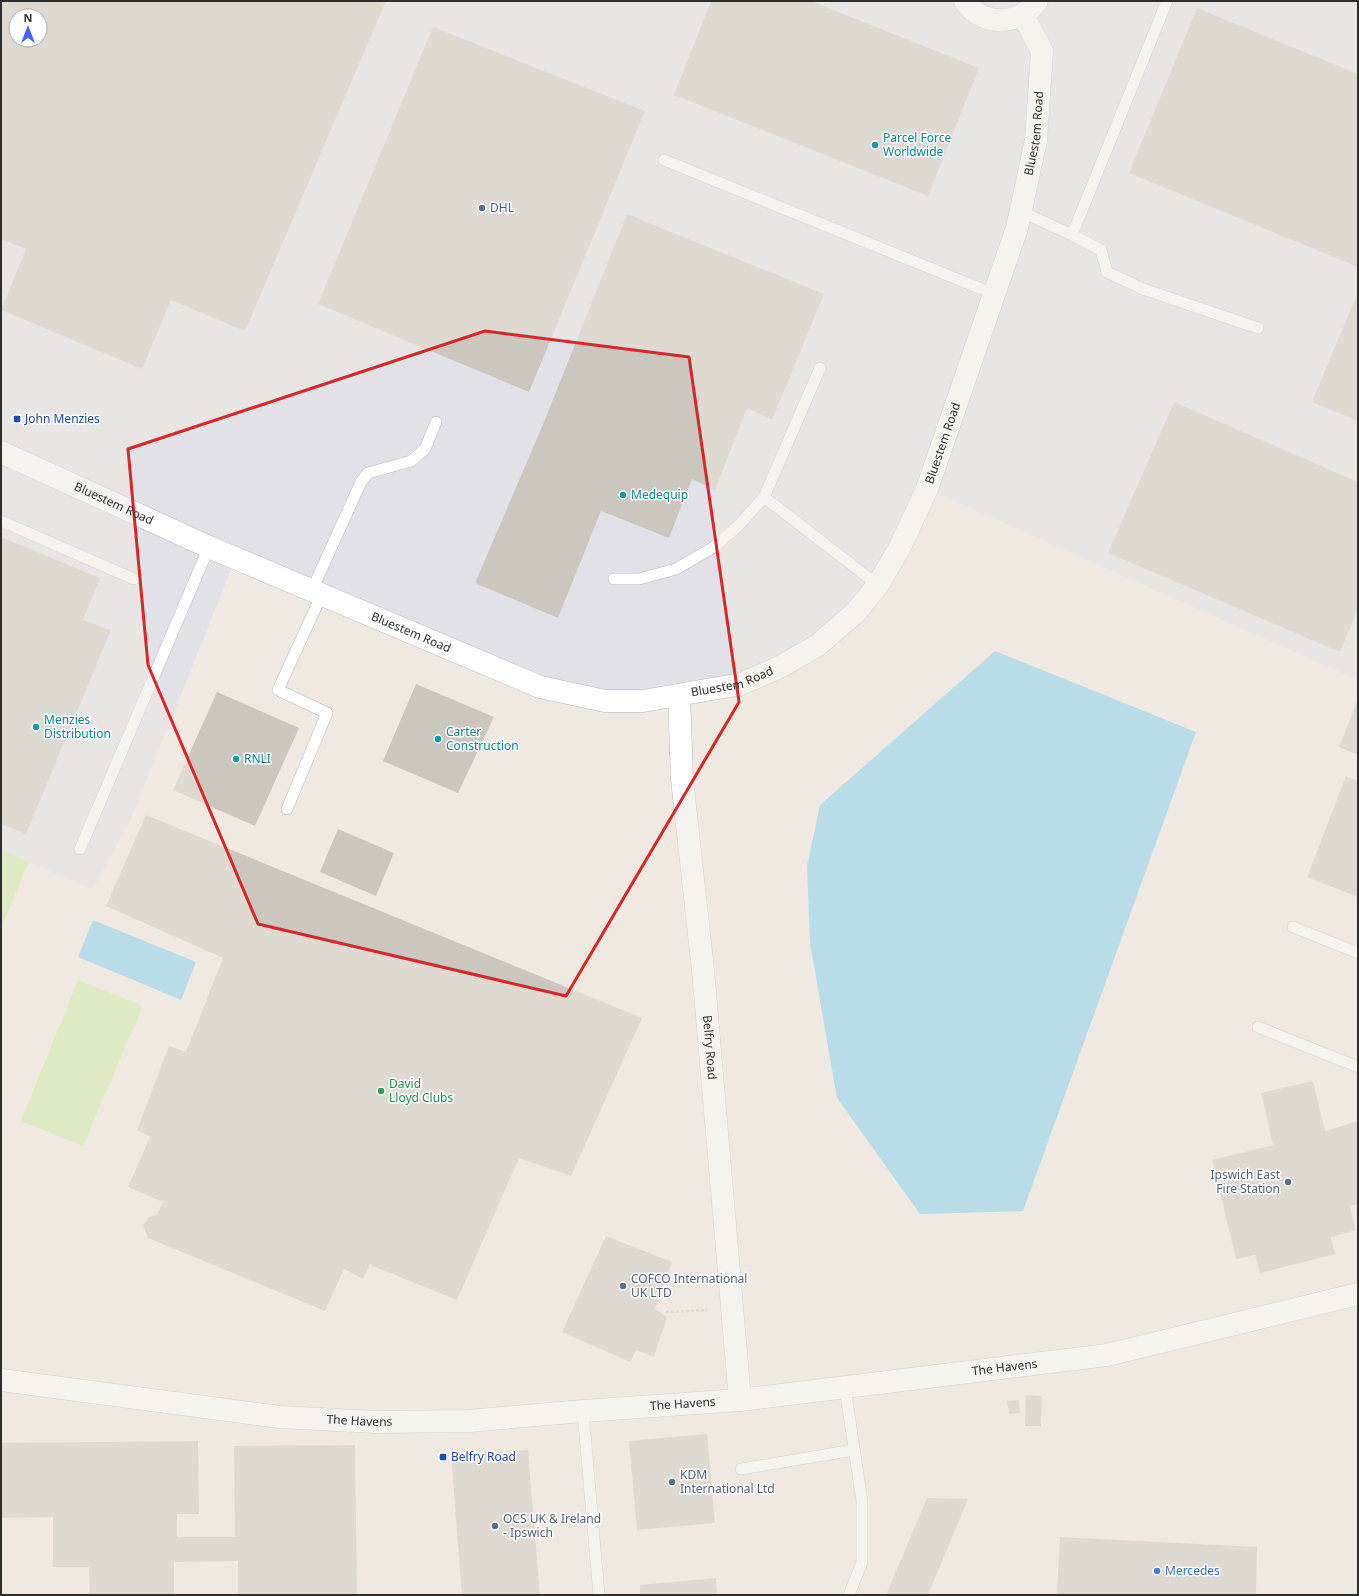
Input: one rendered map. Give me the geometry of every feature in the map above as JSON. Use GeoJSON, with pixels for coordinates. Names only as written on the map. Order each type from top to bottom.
{"type":"FeatureCollection","features":[{"type":"Feature","properties":{"kind":"street"},"geometry":{"type":"LineString","coordinates":[[966,1],[968,6],[980,15],[994,20],[1009,20],[1030,8]]}},
{"type":"Feature","properties":{"kind":"street","name":"Bluestem Road"},"geometry":{"type":"LineString","coordinates":[[1,452],[209,547],[540,687],[605,701],[643,701],[741,684],[782,666],[818,645],[856,612],[878,586],[900,547],[927,489],[1017,228],[1036,140],[1042,51],[1030,8]]}},
{"type":"Feature","properties":{"kind":"street","name":"Belfry Road"},"geometry":{"type":"LineString","coordinates":[[680,695],[682,779],[703,970],[740,1400]]}},
{"type":"Feature","properties":{"kind":"street","name":"The Havens"},"geometry":{"type":"LineString","coordinates":[[1,1380],[280,1417],[376,1422],[469,1421],[740,1400],[1107,1355],[1358,1294]]}},
{"type":"Feature","properties":{"kind":"lane"},"geometry":{"type":"LineString","coordinates":[[1072,235],[1168,1]]}},
{"type":"Feature","properties":{"kind":"lane"},"geometry":{"type":"LineString","coordinates":[[664,160],[994,294]]}},
{"type":"Feature","properties":{"kind":"lane"},"geometry":{"type":"LineString","coordinates":[[1020,211],[1072,235],[1100,250],[1107,272],[1143,289],[1258,328]]}},
{"type":"Feature","properties":{"kind":"lane"},"geometry":{"type":"LineString","coordinates":[[614,579],[639,579],[676,569],[714,547],[739,525],[764,497],[820,368]]}},
{"type":"Feature","properties":{"kind":"lane"},"geometry":{"type":"LineString","coordinates":[[288,809],[327,714],[278,690],[361,482],[368,473],[411,461],[425,449],[436,422]]}},
{"type":"Feature","properties":{"kind":"lane"},"geometry":{"type":"LineString","coordinates":[[764,497],[878,586]]}},
{"type":"Feature","properties":{"kind":"lane"},"geometry":{"type":"LineString","coordinates":[[1,521],[134,579]]}},
{"type":"Feature","properties":{"kind":"lane"},"geometry":{"type":"LineString","coordinates":[[80,849],[209,547]]}},
{"type":"Feature","properties":{"kind":"lane"},"geometry":{"type":"LineString","coordinates":[[1292,927],[1358,953]]}},
{"type":"Feature","properties":{"kind":"lane"},"geometry":{"type":"LineString","coordinates":[[1258,1027],[1358,1067]]}},
{"type":"Feature","properties":{"kind":"lane"},"geometry":{"type":"LineString","coordinates":[[845,1388],[862,1501],[862,1562],[849,1595]]}},
{"type":"Feature","properties":{"kind":"lane"},"geometry":{"type":"LineString","coordinates":[[584,1411],[599,1595]]}},
{"type":"Feature","properties":{"kind":"lane"},"geometry":{"type":"LineString","coordinates":[[741,1469],[854,1450]]}},
{"type":"Feature","properties":{"kind":"path"},"geometry":{"type":"LineString","coordinates":[[666,1312],[708,1310]]}},
{"type":"Feature","properties":{"kind":"highlighted area"},"geometry":{"type":"Polygon","coordinates":[[[485,331],[689,357],[739,702],[566,996],[258,924],[148,665],[128,449],[485,331]]]}},
{"type":"Feature","properties":{"kind":"shaded area"},"geometry":{"type":"Polygon","coordinates":[[[1,1],[1358,1],[1358,680],[927,489],[878,585],[782,666],[605,701],[236,558],[131,819],[93,889],[1,851],[1,1]]]}},
{"type":"Feature","properties":{"kind":"green space"},"geometry":{"type":"Polygon","coordinates":[[[1,851],[29,862],[1,928],[1,851]]]}},
{"type":"Feature","properties":{"kind":"green space"},"geometry":{"type":"Polygon","coordinates":[[[78,980],[143,1006],[83,1146],[21,1121],[78,980]]]}},
{"type":"Feature","properties":{"kind":"water"},"geometry":{"type":"Polygon","coordinates":[[[995,651],[1196,732],[1023,1211],[920,1214],[837,1098],[810,943],[807,866],[820,805],[995,651]]]}},
{"type":"Feature","properties":{"kind":"water"},"geometry":{"type":"Polygon","coordinates":[[[93,920],[196,962],[181,1000],[78,957],[93,920]]]}},
{"type":"Feature","properties":{"kind":"building"},"geometry":{"type":"Polygon","coordinates":[[[1,1],[386,1],[245,331],[171,300],[142,369],[1,310],[26,249],[1,239],[1,1]]]}},
{"type":"Feature","properties":{"kind":"building","name":"Parcel Force Worldwide"},"geometry":{"type":"Polygon","coordinates":[[[711,1],[811,1],[979,68],[928,196],[674,95],[711,1]]]}},
{"type":"Feature","properties":{"kind":"building"},"geometry":{"type":"Polygon","coordinates":[[[1197,8],[1358,74],[1358,267],[1129,173],[1197,8]]]}},
{"type":"Feature","properties":{"kind":"building","name":"DHL"},"geometry":{"type":"Polygon","coordinates":[[[433,27],[645,111],[529,392],[318,304],[433,27]]]}},
{"type":"Feature","properties":{"kind":"building"},"geometry":{"type":"Polygon","coordinates":[[[627,214],[824,294],[772,420],[747,408],[715,490],[692,479],[669,538],[601,511],[558,618],[475,583],[544,422],[627,214]]]}},
{"type":"Feature","properties":{"kind":"building"},"geometry":{"type":"Polygon","coordinates":[[[1358,292],[1358,421],[1312,402],[1358,292]]]}},
{"type":"Feature","properties":{"kind":"building"},"geometry":{"type":"Polygon","coordinates":[[[1174,402],[1358,482],[1358,609],[1340,652],[1108,553],[1174,402]]]}},
{"type":"Feature","properties":{"kind":"building","name":"Menzies Distribution"},"geometry":{"type":"Polygon","coordinates":[[[1,537],[100,578],[83,620],[111,630],[26,834],[1,824],[1,537]]]}},
{"type":"Feature","properties":{"kind":"building","name":"Carter Construction"},"geometry":{"type":"Polygon","coordinates":[[[416,684],[494,717],[458,793],[383,761],[416,684]]]}},
{"type":"Feature","properties":{"kind":"building","name":"RNLI"},"geometry":{"type":"Polygon","coordinates":[[[217,692],[299,728],[255,826],[173,790],[217,692]]]}},
{"type":"Feature","properties":{"kind":"building"},"geometry":{"type":"Polygon","coordinates":[[[1358,699],[1358,755],[1339,747],[1358,699]]]}},
{"type":"Feature","properties":{"kind":"building"},"geometry":{"type":"Polygon","coordinates":[[[1346,776],[1358,781],[1358,897],[1307,877],[1346,776]]]}},
{"type":"Feature","properties":{"kind":"building","name":"David Lloyd Clubs"},"geometry":{"type":"Polygon","coordinates":[[[146,815],[642,1018],[571,1176],[519,1158],[457,1300],[370,1265],[363,1279],[344,1269],[325,1311],[148,1238],[143,1226],[149,1217],[157,1215],[163,1202],[128,1187],[150,1137],[137,1130],[169,1046],[186,1052],[223,958],[106,906],[146,815]]]}},
{"type":"Feature","properties":{"kind":"building"},"geometry":{"type":"Polygon","coordinates":[[[338,829],[394,853],[376,896],[320,872],[338,829]]]}},
{"type":"Feature","properties":{"kind":"building","name":"Ipswich East Fire Station"},"geometry":{"type":"Polygon","coordinates":[[[1313,1081],[1325,1131],[1358,1121],[1358,1204],[1350,1206],[1356,1230],[1331,1237],[1335,1254],[1260,1273],[1255,1255],[1236,1259],[1212,1160],[1273,1145],[1261,1093],[1313,1081]]]}},
{"type":"Feature","properties":{"kind":"building","name":"COFCO International UK LTD"},"geometry":{"type":"Polygon","coordinates":[[[606,1236],[672,1262],[655,1309],[667,1317],[654,1357],[636,1350],[630,1362],[562,1332],[606,1236]]]}},
{"type":"Feature","properties":{"kind":"building"},"geometry":{"type":"Polygon","coordinates":[[[1026,1395],[1042,1396],[1041,1426],[1025,1426],[1026,1395]]]}},
{"type":"Feature","properties":{"kind":"building"},"geometry":{"type":"Polygon","coordinates":[[[1019,1400],[1020,1413],[1009,1414],[1007,1401],[1019,1400]]]}},
{"type":"Feature","properties":{"kind":"building","name":"KDM International Ltd"},"geometry":{"type":"Polygon","coordinates":[[[707,1434],[715,1523],[637,1530],[629,1441],[707,1434]]]}},
{"type":"Feature","properties":{"kind":"building"},"geometry":{"type":"Polygon","coordinates":[[[198,1441],[199,1514],[177,1514],[177,1537],[235,1537],[234,1446],[355,1445],[357,1595],[238,1595],[238,1561],[174,1562],[174,1595],[90,1595],[89,1567],[53,1567],[53,1517],[1,1518],[1,1443],[198,1441]]]}},
{"type":"Feature","properties":{"kind":"building","name":"OCS UK & Ireland - Ipswich"},"geometry":{"type":"Polygon","coordinates":[[[528,1450],[540,1595],[462,1595],[451,1456],[528,1450]]]}},
{"type":"Feature","properties":{"kind":"building"},"geometry":{"type":"Polygon","coordinates":[[[927,1498],[968,1499],[928,1595],[886,1595],[927,1498]]]}},
{"type":"Feature","properties":{"kind":"building","name":"Mercedes"},"geometry":{"type":"Polygon","coordinates":[[[1060,1537],[1257,1547],[1256,1595],[1057,1595],[1060,1537]]]}},
{"type":"Feature","properties":{"kind":"building"},"geometry":{"type":"Polygon","coordinates":[[[716,1578],[717,1595],[640,1595],[640,1585],[716,1578]]]}},
{"type":"Feature","properties":{"kind":"place","name":"Parcel Force Worldwide"},"geometry":{"type":"Point","coordinates":[875,145]}},
{"type":"Feature","properties":{"kind":"place","name":"DHL"},"geometry":{"type":"Point","coordinates":[482,208]}},
{"type":"Feature","properties":{"kind":"place","name":"John Menzies"},"geometry":{"type":"Point","coordinates":[17,419]}},
{"type":"Feature","properties":{"kind":"place","name":"Medequip"},"geometry":{"type":"Point","coordinates":[623,495]}},
{"type":"Feature","properties":{"kind":"place","name":"Menzies Distribution"},"geometry":{"type":"Point","coordinates":[36,727]}},
{"type":"Feature","properties":{"kind":"place","name":"Carter Construction"},"geometry":{"type":"Point","coordinates":[438,739]}},
{"type":"Feature","properties":{"kind":"place","name":"RNLI"},"geometry":{"type":"Point","coordinates":[236,759]}},
{"type":"Feature","properties":{"kind":"place","name":"David Lloyd Clubs"},"geometry":{"type":"Point","coordinates":[381,1091]}},
{"type":"Feature","properties":{"kind":"place","name":"Ipswich East Fire Station"},"geometry":{"type":"Point","coordinates":[1288,1182]}},
{"type":"Feature","properties":{"kind":"place","name":"COFCO International UK LTD"},"geometry":{"type":"Point","coordinates":[623,1286]}},
{"type":"Feature","properties":{"kind":"place","name":"Belfry Road"},"geometry":{"type":"Point","coordinates":[443,1457]}},
{"type":"Feature","properties":{"kind":"place","name":"KDM International Ltd"},"geometry":{"type":"Point","coordinates":[672,1482]}},
{"type":"Feature","properties":{"kind":"place","name":"OCS UK & Ireland - Ipswich"},"geometry":{"type":"Point","coordinates":[495,1526]}},
{"type":"Feature","properties":{"kind":"place","name":"Mercedes"},"geometry":{"type":"Point","coordinates":[1157,1571]}}]}
